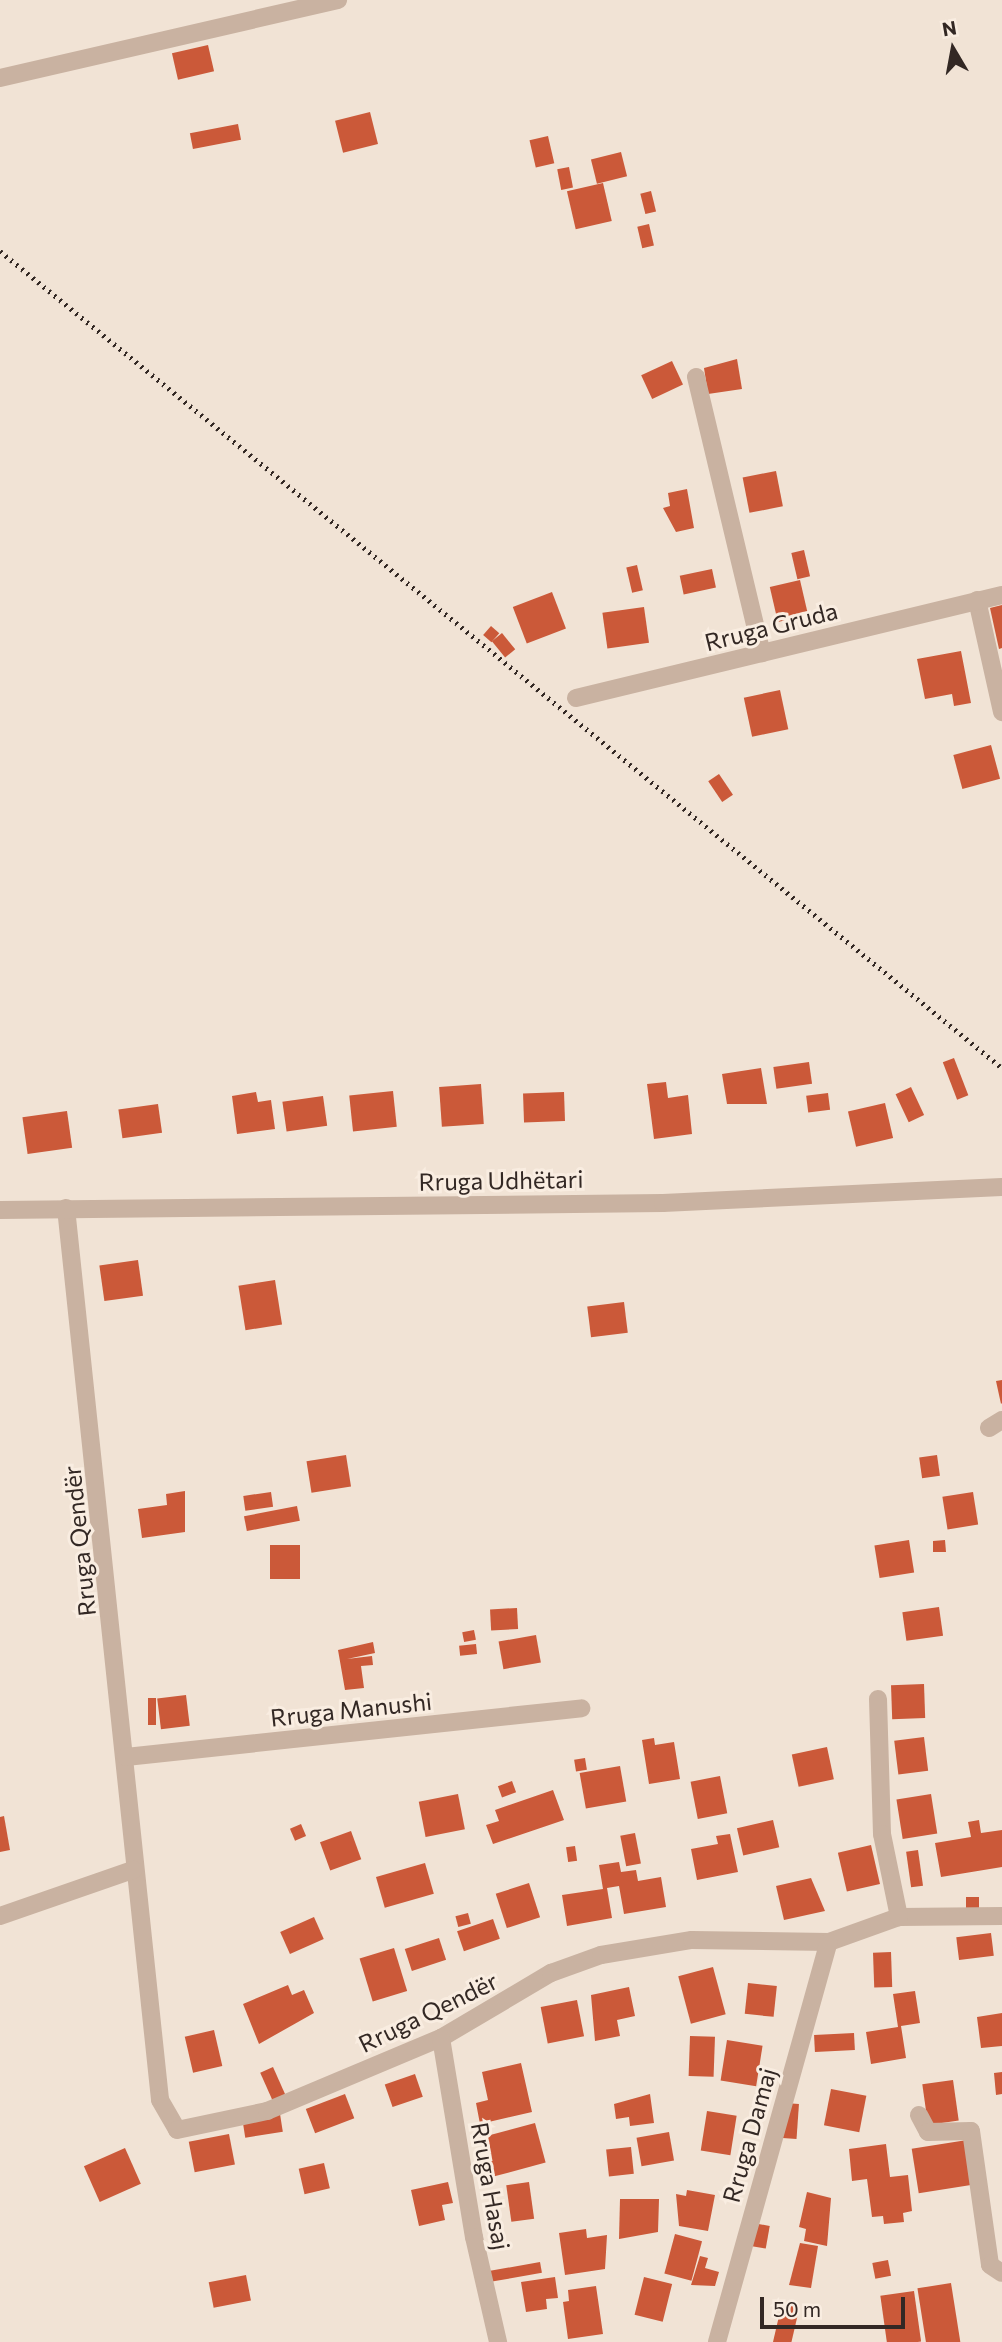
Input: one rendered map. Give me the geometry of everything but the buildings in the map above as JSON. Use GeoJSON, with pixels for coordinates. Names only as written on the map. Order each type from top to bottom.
{"type":"FeatureCollection","features":[{"type":"Feature","properties":{"kind":"street"},"geometry":{"type":"LineString","coordinates":[[0,78],[338,0]]}},
{"type":"Feature","properties":{"kind":"street"},"geometry":{"type":"LineString","coordinates":[[696,377],[762,653]]}},
{"type":"Feature","properties":{"kind":"street","name":"Rruga Gruda"},"geometry":{"type":"LineString","coordinates":[[576,698],[1002,595]]}},
{"type":"Feature","properties":{"kind":"street"},"geometry":{"type":"LineString","coordinates":[[977,600],[1002,712]]}},
{"type":"Feature","properties":{"kind":"street","name":"Rruga Udhëtari"},"geometry":{"type":"LineString","coordinates":[[0,1210],[663,1203],[1002,1187]]}},
{"type":"Feature","properties":{"kind":"street","name":"Rruga Qendër"},"geometry":{"type":"LineString","coordinates":[[66,1208],[126,1757],[133,1870],[160,2100],[177,2130],[267,2111],[441,2038],[551,1973],[601,1955],[692,1940],[829,1942],[899,1917],[1002,1916]]}},
{"type":"Feature","properties":{"kind":"street"},"geometry":{"type":"LineString","coordinates":[[878,1699],[882,1834],[899,1917]]}},
{"type":"Feature","properties":{"kind":"street","name":"Rruga Manushi"},"geometry":{"type":"LineString","coordinates":[[126,1757],[581,1708]]}},
{"type":"Feature","properties":{"kind":"street"},"geometry":{"type":"LineString","coordinates":[[0,1916],[133,1870]]}},
{"type":"Feature","properties":{"kind":"street","name":"Rruga Damaj"},"geometry":{"type":"LineString","coordinates":[[717,2342],[829,1942]]}},
{"type":"Feature","properties":{"kind":"street","name":"Rruga Hasaj"},"geometry":{"type":"LineString","coordinates":[[441,2038],[474,2237],[498,2342]]}},
{"type":"Feature","properties":{"kind":"street"},"geometry":{"type":"LineString","coordinates":[[919,2115],[928,2132],[971,2131],[990,2265],[1002,2273]]}},
{"type":"Feature","properties":{"kind":"railway"},"geometry":{"type":"LineString","coordinates":[[0,251],[1002,1068]]}}]}
